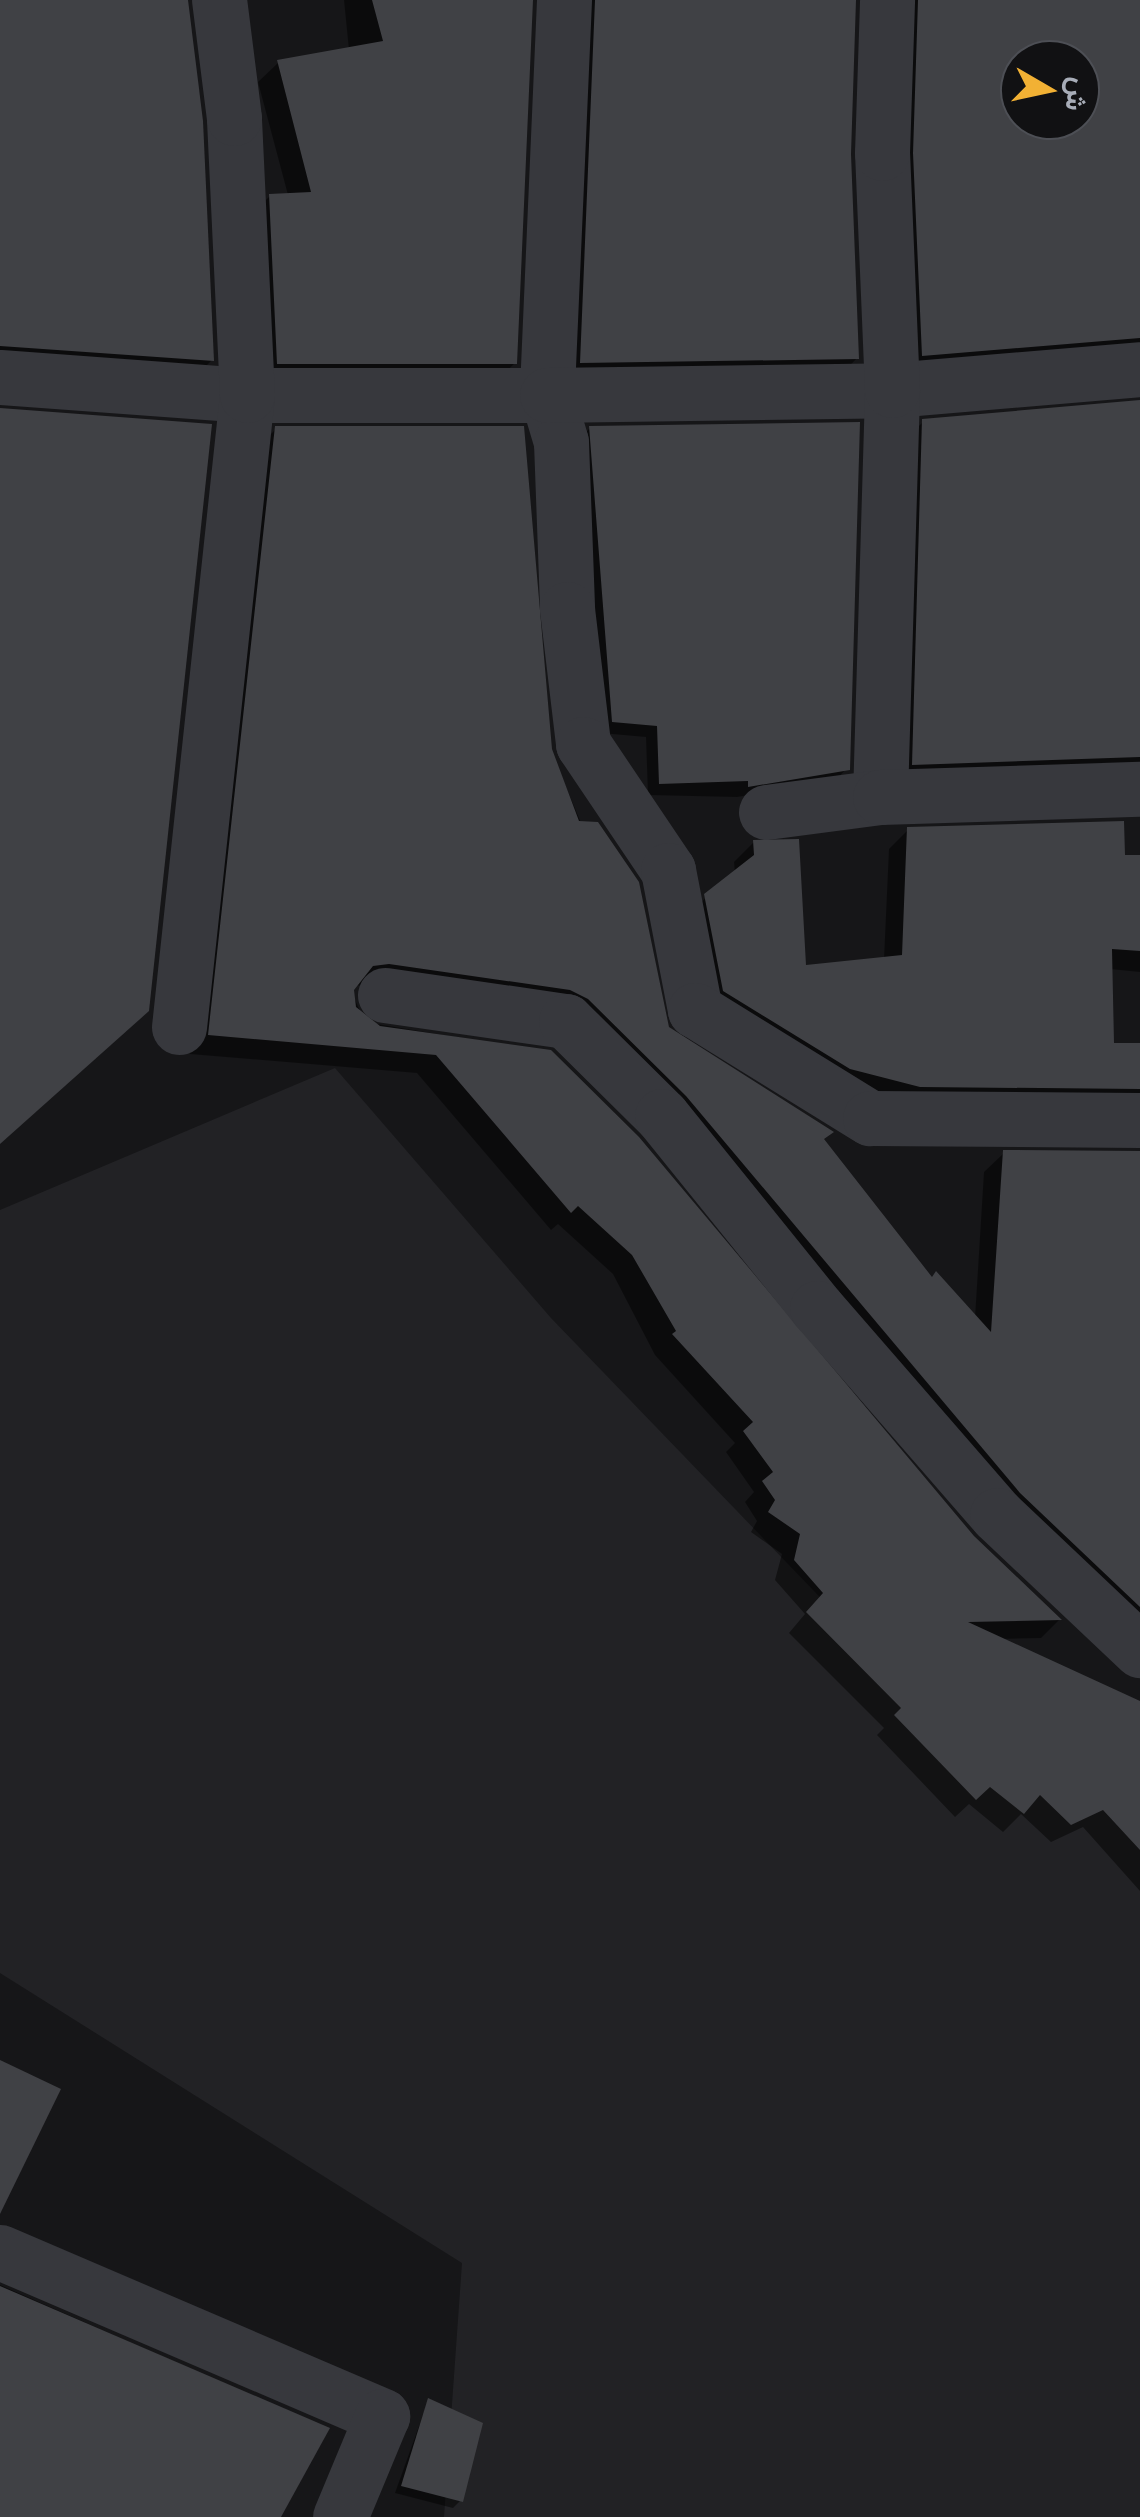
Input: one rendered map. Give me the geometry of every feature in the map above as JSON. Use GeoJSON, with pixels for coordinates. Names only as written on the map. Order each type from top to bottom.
{"type":"FeatureCollection","features":[{"type":"Feature","properties":{"kind":"street"},"geometry":{"type":"LineString","coordinates":[[179,1027],[247,396],[234,118],[219,0]]}},
{"type":"Feature","properties":{"kind":"street"},"geometry":{"type":"LineString","coordinates":[[564,0],[547,395],[560,442],[567,608],[583,744],[668,870],[695,1010],[870,1118],[1140,1120]]}},
{"type":"Feature","properties":{"kind":"street"},"geometry":{"type":"LineString","coordinates":[[880,797],[892,390],[882,153],[887,0]]}},
{"type":"Feature","properties":{"kind":"street"},"geometry":{"type":"LineString","coordinates":[[0,377],[247,396],[547,395],[892,390],[1140,369]]}},
{"type":"Feature","properties":{"kind":"street"},"geometry":{"type":"LineString","coordinates":[[766,812],[880,797],[1140,789]]}},
{"type":"Feature","properties":{"kind":"street"},"geometry":{"type":"LineString","coordinates":[[385,994],[566,1021],[662,1116],[818,1308],[997,1514],[1140,1650]]}},
{"type":"Feature","properties":{"kind":"street"},"geometry":{"type":"LineString","coordinates":[[0,2252],[382,2416],[340,2517]]}},
{"type":"Feature","properties":{"kind":"shaded area"},"geometry":{"type":"Polygon","coordinates":[[[335,1068],[551,1318],[1002,1786],[1140,1792],[1140,2517],[444,2517],[462,2263],[0,1973],[0,1210],[335,1068]]]}},
{"type":"Feature","properties":{"kind":"building"},"geometry":{"type":"Polygon","coordinates":[[[0,0],[188,0],[203,121],[214,361],[0,346],[0,0]]]}},
{"type":"Feature","properties":{"kind":"building"},"geometry":{"type":"Polygon","coordinates":[[[372,0],[533,0],[517,364],[277,364],[269,194],[311,192],[277,60],[383,41],[372,0]]]}},
{"type":"Feature","properties":{"kind":"building"},"geometry":{"type":"Polygon","coordinates":[[[595,0],[856,0],[851,154],[859,359],[580,363],[595,0]]]}},
{"type":"Feature","properties":{"kind":"building"},"geometry":{"type":"Polygon","coordinates":[[[918,0],[1140,0],[1140,338],[922,356],[913,153],[918,0]]]}},
{"type":"Feature","properties":{"kind":"building"},"geometry":{"type":"Polygon","coordinates":[[[1140,400],[1140,757],[912,765],[922,419],[1140,400]]]}},
{"type":"Feature","properties":{"kind":"building"},"geometry":{"type":"Polygon","coordinates":[[[0,408],[212,424],[149,1011],[0,1144],[0,408]]]}},
{"type":"Feature","properties":{"kind":"building"},"geometry":{"type":"Polygon","coordinates":[[[860,422],[850,770],[748,787],[748,781],[659,784],[657,726],[612,722],[589,426],[860,422]]]}},
{"type":"Feature","properties":{"kind":"building"},"geometry":{"type":"Polygon","coordinates":[[[275,426],[524,426],[552,749],[579,821],[598,822],[639,882],[669,1027],[834,1132],[824,1139],[932,1277],[936,1271],[991,1332],[1003,1150],[1140,1151],[1140,1607],[1020,1493],[686,1096],[588,999],[570,990],[389,964],[373,966],[354,990],[356,1007],[380,1026],[551,1050],[639,1137],[974,1536],[1062,1620],[968,1622],[1140,1701],[1140,1850],[1103,1810],[1071,1825],[1040,1795],[1024,1814],[990,1787],[976,1800],[894,1715],[901,1708],[806,1612],[823,1593],[794,1560],[800,1534],[768,1512],[775,1500],[762,1481],[773,1472],[743,1431],[753,1422],[672,1334],[676,1331],[632,1255],[578,1206],[571,1213],[436,1055],[208,1035],[275,426]]]}},
{"type":"Feature","properties":{"kind":"building"},"geometry":{"type":"Polygon","coordinates":[[[1124,821],[1125,855],[1140,855],[1140,951],[1112,949],[1114,1043],[1140,1043],[1140,1089],[920,1087],[850,1069],[723,991],[704,894],[754,855],[753,840],[799,839],[806,965],[902,955],[907,827],[1124,821]]]}},
{"type":"Feature","properties":{"kind":"building"},"geometry":{"type":"Polygon","coordinates":[[[0,2060],[61,2089],[0,2214],[0,2060]]]}},
{"type":"Feature","properties":{"kind":"building"},"geometry":{"type":"Polygon","coordinates":[[[0,2286],[330,2428],[281,2517],[0,2517],[0,2286]]]}},
{"type":"Feature","properties":{"kind":"building"},"geometry":{"type":"Polygon","coordinates":[[[428,2398],[483,2423],[463,2502],[401,2486],[428,2398]]]}}]}
